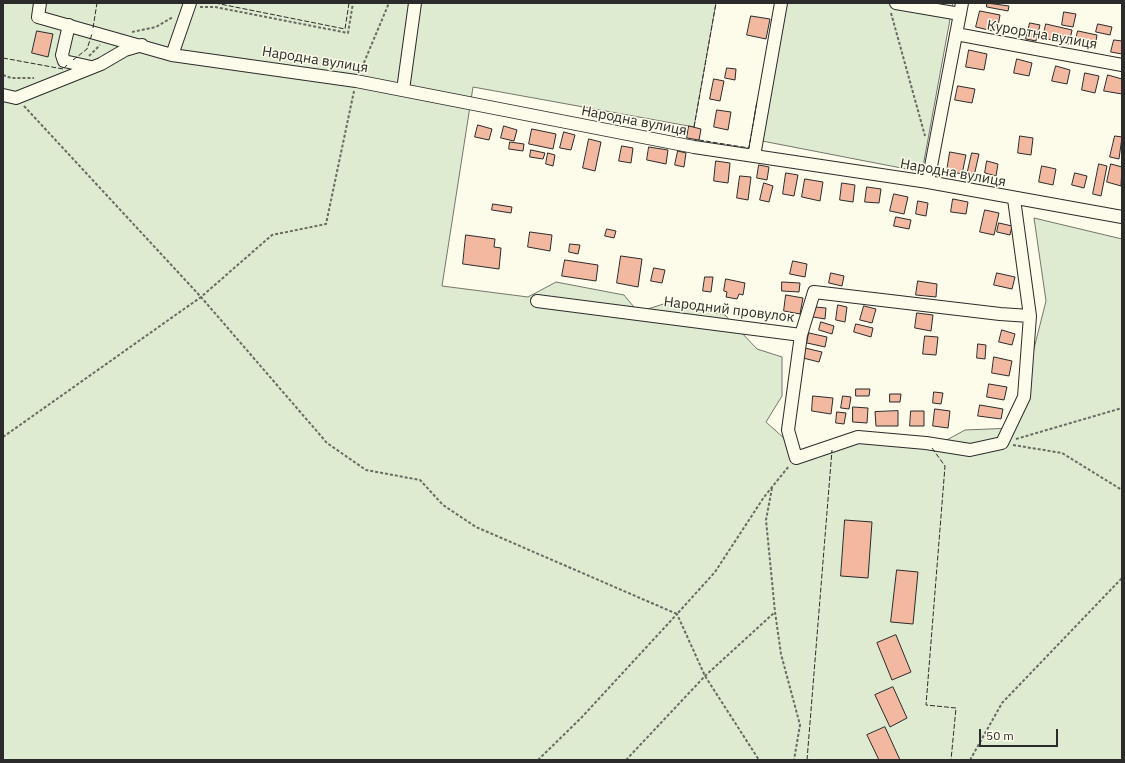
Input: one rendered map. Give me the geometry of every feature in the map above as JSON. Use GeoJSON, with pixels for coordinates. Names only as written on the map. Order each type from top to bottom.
{"type":"FeatureCollection","features":[{"type":"Feature","properties":{"kind":"street","name":"Народна вулиця"},"geometry":{"type":"LineString","coordinates":[[40,3],[38,17],[142,45],[172,55],[356,81],[694,147],[928,182],[1014,199],[1122,217]]}},
{"type":"Feature","properties":{"kind":"street"},"geometry":{"type":"LineString","coordinates":[[404,90],[415,3]]}},
{"type":"Feature","properties":{"kind":"street"},"geometry":{"type":"LineString","coordinates":[[754,156],[780,3]]}},
{"type":"Feature","properties":{"kind":"street"},"geometry":{"type":"LineString","coordinates":[[172,55],[189,5]]}},
{"type":"Feature","properties":{"kind":"street"},"geometry":{"type":"LineString","coordinates":[[893,7],[961,9],[928,182]]}},
{"type":"Feature","properties":{"kind":"street"},"geometry":{"type":"LineString","coordinates":[[69,25],[62,55],[64,61],[91,67]]}},
{"type":"Feature","properties":{"kind":"street","name":"Курортна вулиця"},"geometry":{"type":"LineString","coordinates":[[956,34],[1122,65]]}},
{"type":"Feature","properties":{"kind":"street"},"geometry":{"type":"LineString","coordinates":[[3,95],[16,98],[91,67],[125,50],[142,45]]}},
{"type":"Feature","properties":{"kind":"street"},"geometry":{"type":"LineString","coordinates":[[801,335],[788,430],[796,458],[858,437],[926,443],[970,450],[1002,443],[1024,397],[1030,316],[1014,199]]}},
{"type":"Feature","properties":{"kind":"street","name":"Народний провулок"},"geometry":{"type":"LineString","coordinates":[[537,301],[801,335],[814,292],[1000,314],[1030,316]]}},
{"type":"Feature","properties":{"kind":"path"},"geometry":{"type":"LineString","coordinates":[[78,65],[110,36],[156,27],[189,5],[215,7],[348,33],[353,3]]}},
{"type":"Feature","properties":{"kind":"path"},"geometry":{"type":"LineString","coordinates":[[3,437],[201,297],[272,235],[326,224],[356,81],[389,3]]}},
{"type":"Feature","properties":{"kind":"path"},"geometry":{"type":"LineString","coordinates":[[893,7],[926,140]]}},
{"type":"Feature","properties":{"kind":"path"},"geometry":{"type":"LineString","coordinates":[[3,75],[11,78],[40,78]]}},
{"type":"Feature","properties":{"kind":"path"},"geometry":{"type":"LineString","coordinates":[[16,98],[201,297],[327,443],[366,470],[420,480],[443,505],[476,527],[677,614],[705,676],[759,760]]}},
{"type":"Feature","properties":{"kind":"path"},"geometry":{"type":"LineString","coordinates":[[1002,443],[1122,408]]}},
{"type":"Feature","properties":{"kind":"path"},"geometry":{"type":"LineString","coordinates":[[1002,443],[1062,453],[1122,490]]}},
{"type":"Feature","properties":{"kind":"path"},"geometry":{"type":"LineString","coordinates":[[538,760],[582,717],[715,572],[772,487],[796,458]]}},
{"type":"Feature","properties":{"kind":"path"},"geometry":{"type":"LineString","coordinates":[[772,487],[766,520],[775,612],[781,654],[800,726],[794,760]]}},
{"type":"Feature","properties":{"kind":"path"},"geometry":{"type":"LineString","coordinates":[[970,760],[1002,703],[1122,578]]}},
{"type":"Feature","properties":{"kind":"path"},"geometry":{"type":"LineString","coordinates":[[626,760],[705,676],[775,612]]}},
{"type":"Feature","properties":{"kind":"green space"},"geometry":{"type":"Polygon","coordinates":[[[3,3],[716,3],[694,127],[473,87],[442,286],[528,297],[556,282],[624,295],[638,312],[670,302],[725,315],[757,349],[782,357],[782,396],[766,422],[806,458],[860,440],[932,448],[965,430],[1014,428],[1046,301],[1034,218],[1122,239],[1122,760],[3,760],[3,3]]]}},
{"type":"Feature","properties":{"kind":"green space"},"geometry":{"type":"Polygon","coordinates":[[[781,3],[953,3],[922,172],[757,140],[781,3]]]}},
{"type":"Feature","properties":{"kind":"building"},"geometry":{"type":"Polygon","coordinates":[[[987,3],[1009,6],[1008,11],[987,7],[987,3]]]}},
{"type":"Feature","properties":{"kind":"building"},"geometry":{"type":"Polygon","coordinates":[[[980,11],[1000,15],[997,32],[976,27],[980,11]]]}},
{"type":"Feature","properties":{"kind":"building"},"geometry":{"type":"Polygon","coordinates":[[[1064,12],[1076,14],[1073,27],[1062,25],[1064,12]]]}},
{"type":"Feature","properties":{"kind":"building"},"geometry":{"type":"Polygon","coordinates":[[[751,16],[770,19],[766,39],[747,35],[751,16]]]}},
{"type":"Feature","properties":{"kind":"building"},"geometry":{"type":"Polygon","coordinates":[[[1030,23],[1040,25],[1036,41],[1026,39],[1030,23]]]}},
{"type":"Feature","properties":{"kind":"building"},"geometry":{"type":"Polygon","coordinates":[[[1046,24],[1072,30],[1069,44],[1043,38],[1046,24]]]}},
{"type":"Feature","properties":{"kind":"building"},"geometry":{"type":"Polygon","coordinates":[[[1098,24],[1112,27],[1110,35],[1096,32],[1098,24]]]}},
{"type":"Feature","properties":{"kind":"building"},"geometry":{"type":"Polygon","coordinates":[[[37,31],[53,34],[48,57],[32,53],[37,31]]]}},
{"type":"Feature","properties":{"kind":"building"},"geometry":{"type":"Polygon","coordinates":[[[1078,31],[1097,35],[1095,47],[1075,43],[1078,31]]]}},
{"type":"Feature","properties":{"kind":"building"},"geometry":{"type":"Polygon","coordinates":[[[1114,40],[1122,41],[1122,54],[1111,52],[1114,40]]]}},
{"type":"Feature","properties":{"kind":"building"},"geometry":{"type":"Polygon","coordinates":[[[969,50],[987,54],[984,70],[966,67],[969,50]]]}},
{"type":"Feature","properties":{"kind":"building"},"geometry":{"type":"Polygon","coordinates":[[[1017,59],[1032,63],[1029,76],[1014,73],[1017,59]]]}},
{"type":"Feature","properties":{"kind":"building"},"geometry":{"type":"Polygon","coordinates":[[[1056,66],[1070,70],[1067,84],[1052,81],[1056,66]]]}},
{"type":"Feature","properties":{"kind":"building"},"geometry":{"type":"Polygon","coordinates":[[[727,68],[736,69],[735,80],[725,78],[727,68]]]}},
{"type":"Feature","properties":{"kind":"building"},"geometry":{"type":"Polygon","coordinates":[[[1085,73],[1099,76],[1095,93],[1082,90],[1085,73]]]}},
{"type":"Feature","properties":{"kind":"building"},"geometry":{"type":"Polygon","coordinates":[[[1108,75],[1122,79],[1122,94],[1104,91],[1108,75]]]}},
{"type":"Feature","properties":{"kind":"building"},"geometry":{"type":"Polygon","coordinates":[[[714,79],[724,81],[720,101],[710,99],[714,79]]]}},
{"type":"Feature","properties":{"kind":"building"},"geometry":{"type":"Polygon","coordinates":[[[958,86],[975,89],[972,103],[955,100],[958,86]]]}},
{"type":"Feature","properties":{"kind":"building"},"geometry":{"type":"Polygon","coordinates":[[[717,110],[731,112],[728,130],[714,127],[717,110]]]}},
{"type":"Feature","properties":{"kind":"building"},"geometry":{"type":"Polygon","coordinates":[[[478,125],[492,129],[489,140],[475,137],[478,125]]]}},
{"type":"Feature","properties":{"kind":"building"},"geometry":{"type":"Polygon","coordinates":[[[504,126],[517,130],[514,141],[501,138],[504,126]]]}},
{"type":"Feature","properties":{"kind":"building"},"geometry":{"type":"Polygon","coordinates":[[[689,126],[701,129],[699,140],[687,138],[689,126]]]}},
{"type":"Feature","properties":{"kind":"building"},"geometry":{"type":"Polygon","coordinates":[[[532,129],[556,134],[553,149],[529,144],[532,129]]]}},
{"type":"Feature","properties":{"kind":"building"},"geometry":{"type":"Polygon","coordinates":[[[564,132],[575,135],[571,150],[560,148],[564,132]]]}},
{"type":"Feature","properties":{"kind":"building"},"geometry":{"type":"Polygon","coordinates":[[[1020,136],[1033,138],[1031,155],[1018,153],[1020,136]]]}},
{"type":"Feature","properties":{"kind":"building"},"geometry":{"type":"Polygon","coordinates":[[[1115,136],[1122,137],[1119,159],[1110,157],[1115,136]]]}},
{"type":"Feature","properties":{"kind":"building"},"geometry":{"type":"Polygon","coordinates":[[[589,139],[601,142],[595,171],[583,168],[589,139]]]}},
{"type":"Feature","properties":{"kind":"building"},"geometry":{"type":"Polygon","coordinates":[[[510,142],[524,144],[523,151],[509,149],[510,142]]]}},
{"type":"Feature","properties":{"kind":"building"},"geometry":{"type":"Polygon","coordinates":[[[622,146],[633,148],[631,163],[619,161],[622,146]]]}},
{"type":"Feature","properties":{"kind":"building"},"geometry":{"type":"Polygon","coordinates":[[[649,147],[668,150],[666,164],[647,160],[649,147]]]}},
{"type":"Feature","properties":{"kind":"building"},"geometry":{"type":"Polygon","coordinates":[[[531,150],[545,153],[543,159],[530,157],[531,150]]]}},
{"type":"Feature","properties":{"kind":"building"},"geometry":{"type":"Polygon","coordinates":[[[678,151],[686,153],[684,167],[675,165],[678,151]]]}},
{"type":"Feature","properties":{"kind":"building"},"geometry":{"type":"Polygon","coordinates":[[[950,152],[966,155],[962,174],[947,171],[950,152]]]}},
{"type":"Feature","properties":{"kind":"building"},"geometry":{"type":"Polygon","coordinates":[[[548,153],[555,155],[553,166],[546,164],[548,153]]]}},
{"type":"Feature","properties":{"kind":"building"},"geometry":{"type":"Polygon","coordinates":[[[972,153],[979,154],[974,176],[967,175],[972,153]]]}},
{"type":"Feature","properties":{"kind":"building"},"geometry":{"type":"Polygon","coordinates":[[[716,161],[730,163],[728,183],[714,181],[716,161]]]}},
{"type":"Feature","properties":{"kind":"building"},"geometry":{"type":"Polygon","coordinates":[[[987,161],[998,164],[996,176],[985,173],[987,161]]]}},
{"type":"Feature","properties":{"kind":"building"},"geometry":{"type":"Polygon","coordinates":[[[1099,164],[1107,166],[1101,196],[1093,194],[1099,164]]]}},
{"type":"Feature","properties":{"kind":"building"},"geometry":{"type":"Polygon","coordinates":[[[1111,164],[1122,167],[1121,186],[1107,182],[1111,164]]]}},
{"type":"Feature","properties":{"kind":"building"},"geometry":{"type":"Polygon","coordinates":[[[759,165],[769,167],[767,180],[757,178],[759,165]]]}},
{"type":"Feature","properties":{"kind":"building"},"geometry":{"type":"Polygon","coordinates":[[[1042,166],[1056,169],[1053,185],[1039,182],[1042,166]]]}},
{"type":"Feature","properties":{"kind":"building"},"geometry":{"type":"Polygon","coordinates":[[[786,173],[798,175],[794,196],[783,194],[786,173]]]}},
{"type":"Feature","properties":{"kind":"building"},"geometry":{"type":"Polygon","coordinates":[[[1075,173],[1087,176],[1084,188],[1072,185],[1075,173]]]}},
{"type":"Feature","properties":{"kind":"building"},"geometry":{"type":"Polygon","coordinates":[[[740,176],[751,177],[748,200],[737,198],[740,176]]]}},
{"type":"Feature","properties":{"kind":"building"},"geometry":{"type":"Polygon","coordinates":[[[805,179],[823,182],[820,201],[802,197],[805,179]]]}},
{"type":"Feature","properties":{"kind":"building"},"geometry":{"type":"Polygon","coordinates":[[[764,183],[773,186],[769,202],[760,200],[764,183]]]}},
{"type":"Feature","properties":{"kind":"building"},"geometry":{"type":"Polygon","coordinates":[[[842,183],[855,185],[853,202],[840,200],[842,183]]]}},
{"type":"Feature","properties":{"kind":"building"},"geometry":{"type":"Polygon","coordinates":[[[867,187],[881,189],[879,203],[865,202],[867,187]]]}},
{"type":"Feature","properties":{"kind":"building"},"geometry":{"type":"Polygon","coordinates":[[[894,194],[908,197],[904,214],[890,211],[894,194]]]}},
{"type":"Feature","properties":{"kind":"building"},"geometry":{"type":"Polygon","coordinates":[[[953,199],[968,202],[966,214],[951,212],[953,199]]]}},
{"type":"Feature","properties":{"kind":"building"},"geometry":{"type":"Polygon","coordinates":[[[918,201],[928,203],[926,216],[916,214],[918,201]]]}},
{"type":"Feature","properties":{"kind":"building"},"geometry":{"type":"Polygon","coordinates":[[[493,204],[512,207],[511,213],[492,210],[493,204]]]}},
{"type":"Feature","properties":{"kind":"building"},"geometry":{"type":"Polygon","coordinates":[[[985,210],[999,213],[994,235],[980,232],[985,210]]]}},
{"type":"Feature","properties":{"kind":"building"},"geometry":{"type":"Polygon","coordinates":[[[896,217],[911,220],[909,229],[894,226],[896,217]]]}},
{"type":"Feature","properties":{"kind":"building"},"geometry":{"type":"Polygon","coordinates":[[[999,223],[1012,226],[1010,235],[997,232],[999,223]]]}},
{"type":"Feature","properties":{"kind":"building"},"geometry":{"type":"Polygon","coordinates":[[[607,229],[616,231],[614,238],[605,236],[607,229]]]}},
{"type":"Feature","properties":{"kind":"building"},"geometry":{"type":"Polygon","coordinates":[[[530,232],[552,235],[550,251],[528,247],[530,232]]]}},
{"type":"Feature","properties":{"kind":"building"},"geometry":{"type":"Polygon","coordinates":[[[466,235],[495,239],[494,247],[501,248],[499,269],[463,264],[466,235]]]}},
{"type":"Feature","properties":{"kind":"building"},"geometry":{"type":"Polygon","coordinates":[[[570,244],[580,245],[578,254],[569,252],[570,244]]]}},
{"type":"Feature","properties":{"kind":"building"},"geometry":{"type":"Polygon","coordinates":[[[621,256],[642,259],[638,287],[617,283],[621,256]]]}},
{"type":"Feature","properties":{"kind":"building"},"geometry":{"type":"Polygon","coordinates":[[[565,260],[598,265],[596,281],[562,276],[565,260]]]}},
{"type":"Feature","properties":{"kind":"building"},"geometry":{"type":"Polygon","coordinates":[[[793,261],[807,264],[805,277],[790,274],[793,261]]]}},
{"type":"Feature","properties":{"kind":"building"},"geometry":{"type":"Polygon","coordinates":[[[654,268],[665,270],[662,283],[651,281],[654,268]]]}},
{"type":"Feature","properties":{"kind":"building"},"geometry":{"type":"Polygon","coordinates":[[[831,273],[844,276],[842,286],[829,283],[831,273]]]}},
{"type":"Feature","properties":{"kind":"building"},"geometry":{"type":"Polygon","coordinates":[[[997,273],[1015,277],[1012,289],[994,285],[997,273]]]}},
{"type":"Feature","properties":{"kind":"building"},"geometry":{"type":"Polygon","coordinates":[[[705,277],[713,277],[711,292],[703,291],[705,277]]]}},
{"type":"Feature","properties":{"kind":"building"},"geometry":{"type":"Polygon","coordinates":[[[726,279],[745,283],[743,295],[739,294],[737,299],[726,297],[727,292],[724,291],[726,279]]]}},
{"type":"Feature","properties":{"kind":"building"},"geometry":{"type":"Polygon","coordinates":[[[918,281],[937,284],[936,297],[916,295],[918,281]]]}},
{"type":"Feature","properties":{"kind":"building"},"geometry":{"type":"Polygon","coordinates":[[[782,282],[800,283],[799,292],[782,291],[782,282]]]}},
{"type":"Feature","properties":{"kind":"building"},"geometry":{"type":"Polygon","coordinates":[[[786,295],[803,298],[800,314],[784,311],[786,295]]]}},
{"type":"Feature","properties":{"kind":"building"},"geometry":{"type":"Polygon","coordinates":[[[838,305],[847,307],[845,322],[836,320],[838,305]]]}},
{"type":"Feature","properties":{"kind":"building"},"geometry":{"type":"Polygon","coordinates":[[[864,306],[876,309],[872,323],[860,320],[864,306]]]}},
{"type":"Feature","properties":{"kind":"building"},"geometry":{"type":"Polygon","coordinates":[[[815,307],[826,308],[825,319],[813,317],[815,307]]]}},
{"type":"Feature","properties":{"kind":"building"},"geometry":{"type":"Polygon","coordinates":[[[917,313],[933,315],[931,331],[915,328],[917,313]]]}},
{"type":"Feature","properties":{"kind":"building"},"geometry":{"type":"Polygon","coordinates":[[[821,322],[834,326],[832,334],[819,330],[821,322]]]}},
{"type":"Feature","properties":{"kind":"building"},"geometry":{"type":"Polygon","coordinates":[[[856,324],[873,328],[871,337],[854,332],[856,324]]]}},
{"type":"Feature","properties":{"kind":"building"},"geometry":{"type":"Polygon","coordinates":[[[1002,330],[1015,334],[1012,345],[999,342],[1002,330]]]}},
{"type":"Feature","properties":{"kind":"building"},"geometry":{"type":"Polygon","coordinates":[[[809,333],[827,337],[825,347],[807,343],[809,333]]]}},
{"type":"Feature","properties":{"kind":"building"},"geometry":{"type":"Polygon","coordinates":[[[925,336],[938,337],[936,355],[923,354],[925,336]]]}},
{"type":"Feature","properties":{"kind":"building"},"geometry":{"type":"Polygon","coordinates":[[[978,344],[986,345],[985,359],[977,358],[978,344]]]}},
{"type":"Feature","properties":{"kind":"building"},"geometry":{"type":"Polygon","coordinates":[[[805,348],[822,352],[819,362],[803,358],[805,348]]]}},
{"type":"Feature","properties":{"kind":"building"},"geometry":{"type":"Polygon","coordinates":[[[994,357],[1012,361],[1009,376],[992,373],[994,357]]]}},
{"type":"Feature","properties":{"kind":"building"},"geometry":{"type":"Polygon","coordinates":[[[989,384],[1007,387],[1004,400],[987,397],[989,384]]]}},
{"type":"Feature","properties":{"kind":"building"},"geometry":{"type":"Polygon","coordinates":[[[856,389],[870,389],[869,396],[856,396],[856,389]]]}},
{"type":"Feature","properties":{"kind":"building"},"geometry":{"type":"Polygon","coordinates":[[[934,392],[943,393],[941,404],[933,403],[934,392]]]}},
{"type":"Feature","properties":{"kind":"building"},"geometry":{"type":"Polygon","coordinates":[[[890,394],[901,394],[900,402],[890,402],[890,394]]]}},
{"type":"Feature","properties":{"kind":"building"},"geometry":{"type":"Polygon","coordinates":[[[813,396],[833,398],[831,414],[812,411],[813,396]]]}},
{"type":"Feature","properties":{"kind":"building"},"geometry":{"type":"Polygon","coordinates":[[[843,396],[851,397],[849,409],[841,408],[843,396]]]}},
{"type":"Feature","properties":{"kind":"building"},"geometry":{"type":"Polygon","coordinates":[[[980,405],[1003,409],[1001,419],[978,416],[980,405]]]}},
{"type":"Feature","properties":{"kind":"building"},"geometry":{"type":"Polygon","coordinates":[[[853,407],[868,408],[867,423],[853,422],[853,407]]]}},
{"type":"Feature","properties":{"kind":"building"},"geometry":{"type":"Polygon","coordinates":[[[935,409],[950,411],[948,428],[933,426],[935,409]]]}},
{"type":"Feature","properties":{"kind":"building"},"geometry":{"type":"Polygon","coordinates":[[[898,411],[898,426],[876,426],[875,412],[898,411]]]}},
{"type":"Feature","properties":{"kind":"building"},"geometry":{"type":"Polygon","coordinates":[[[911,411],[924,411],[924,426],[910,426],[911,411]]]}},
{"type":"Feature","properties":{"kind":"building"},"geometry":{"type":"Polygon","coordinates":[[[837,412],[846,413],[844,424],[836,423],[837,412]]]}},
{"type":"Feature","properties":{"kind":"building"},"geometry":{"type":"Polygon","coordinates":[[[845,520],[872,522],[868,578],[841,576],[845,520]]]}},
{"type":"Feature","properties":{"kind":"building"},"geometry":{"type":"Polygon","coordinates":[[[897,570],[918,572],[913,624],[891,622],[897,570]]]}},
{"type":"Feature","properties":{"kind":"building"},"geometry":{"type":"Polygon","coordinates":[[[896,635],[911,672],[892,680],[877,643],[896,635]]]}},
{"type":"Feature","properties":{"kind":"building"},"geometry":{"type":"Polygon","coordinates":[[[893,687],[907,718],[890,727],[875,695],[893,687]]]}},
{"type":"Feature","properties":{"kind":"building"},"geometry":{"type":"Polygon","coordinates":[[[885,727],[900,760],[879,760],[867,735],[885,727]]]}},
{"type":"Feature","properties":{"kind":"fence"},"geometry":{"type":"LineString","coordinates":[[93,28],[97,3]]}},
{"type":"Feature","properties":{"kind":"fence"},"geometry":{"type":"LineString","coordinates":[[215,3],[345,29],[349,3]]}},
{"type":"Feature","properties":{"kind":"fence"},"geometry":{"type":"LineString","coordinates":[[694,127],[716,3]]}},
{"type":"Feature","properties":{"kind":"fence"},"geometry":{"type":"LineString","coordinates":[[73,60],[87,49],[92,34]]}},
{"type":"Feature","properties":{"kind":"fence"},"geometry":{"type":"LineString","coordinates":[[3,58],[63,69],[67,65]]}},
{"type":"Feature","properties":{"kind":"fence"},"geometry":{"type":"LineString","coordinates":[[699,140],[749,148],[757,101]]}},
{"type":"Feature","properties":{"kind":"fence"},"geometry":{"type":"LineString","coordinates":[[932,448],[945,466],[926,705],[956,708],[951,760]]}},
{"type":"Feature","properties":{"kind":"fence"},"geometry":{"type":"LineString","coordinates":[[807,760],[832,450]]}}]}
